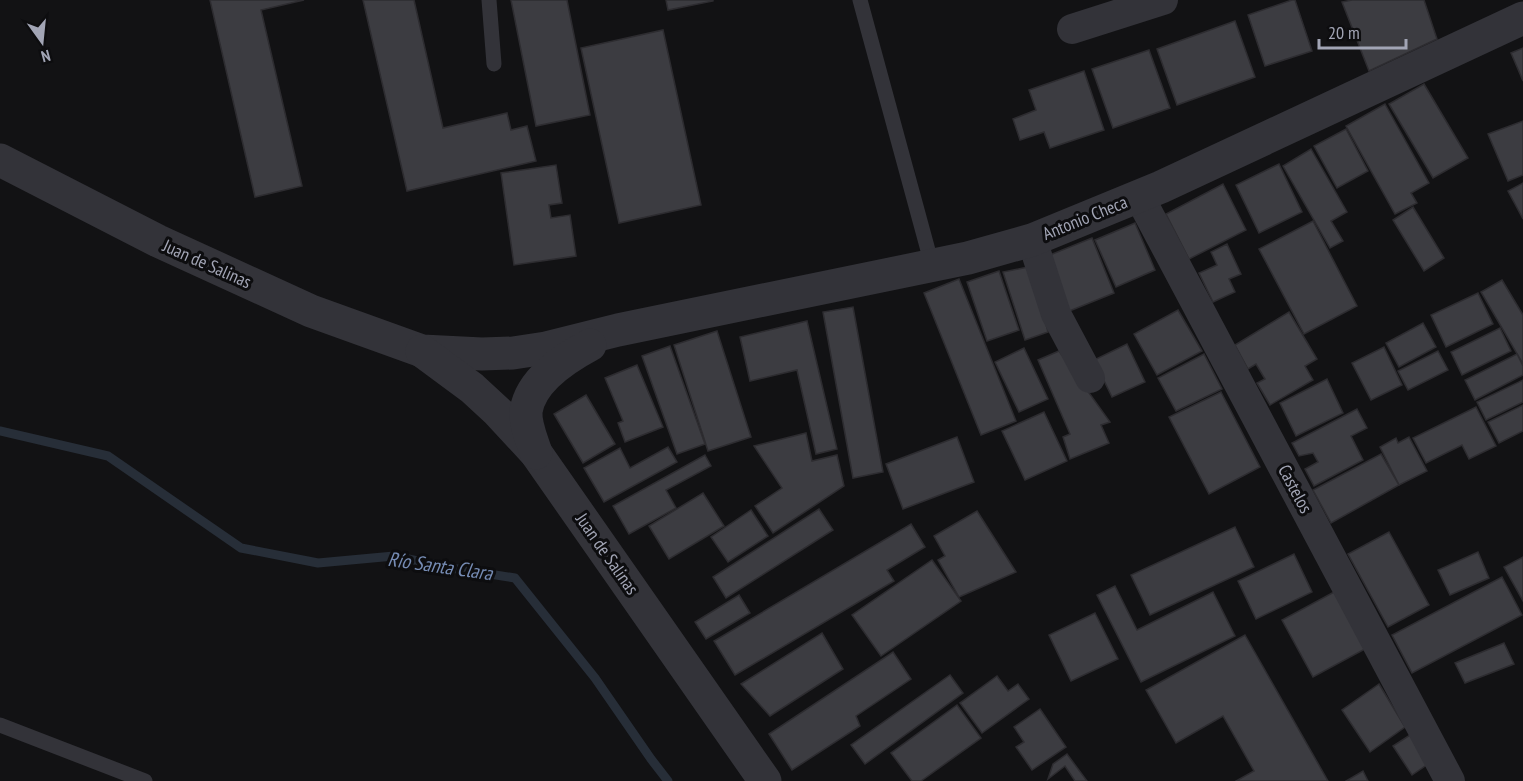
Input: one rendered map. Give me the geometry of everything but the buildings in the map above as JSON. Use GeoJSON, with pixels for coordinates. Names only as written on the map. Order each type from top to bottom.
{"type":"FeatureCollection","features":[{"type":"Feature","properties":{"kind":"street"},"geometry":{"type":"LineString","coordinates":[[1072,29],[1163,0]]}},
{"type":"Feature","properties":{"kind":"street","name":"Antonio Checa"},"geometry":{"type":"LineString","coordinates":[[618,330],[968,258],[1032,240],[1161,187],[1523,18]]}},
{"type":"Feature","properties":{"kind":"street","name":"Juan de Salinas"},"geometry":{"type":"LineString","coordinates":[[0,160],[158,241],[311,311],[422,351],[472,388],[536,453],[765,781]]}},
{"type":"Feature","properties":{"kind":"street","name":"Castelos"},"geometry":{"type":"LineString","coordinates":[[1139,196],[1450,781]]}},
{"type":"Feature","properties":{"kind":"street"},"geometry":{"type":"LineString","coordinates":[[1032,240],[1056,314],[1090,378]]}},
{"type":"Feature","properties":{"kind":"street"},"geometry":{"type":"LineString","coordinates":[[536,453],[528,431],[526,412],[534,390],[550,371],[576,353],[618,330]]}},
{"type":"Feature","properties":{"kind":"street","name":"Juan de Salinas"},"geometry":{"type":"LineString","coordinates":[[422,351],[513,353],[546,348],[618,330]]}},
{"type":"Feature","properties":{"kind":"lane"},"geometry":{"type":"LineString","coordinates":[[489,0],[494,64]]}},
{"type":"Feature","properties":{"kind":"lane"},"geometry":{"type":"LineString","coordinates":[[860,0],[932,265]]}},
{"type":"Feature","properties":{"kind":"lane"},"geometry":{"type":"LineString","coordinates":[[0,725],[146,781]]}},
{"type":"Feature","properties":{"kind":"waterway","name":"Río Santa Clara"},"geometry":{"type":"LineString","coordinates":[[0,431],[108,456],[241,548],[318,563],[394,556],[515,578],[595,678],[668,781]]}}]}
